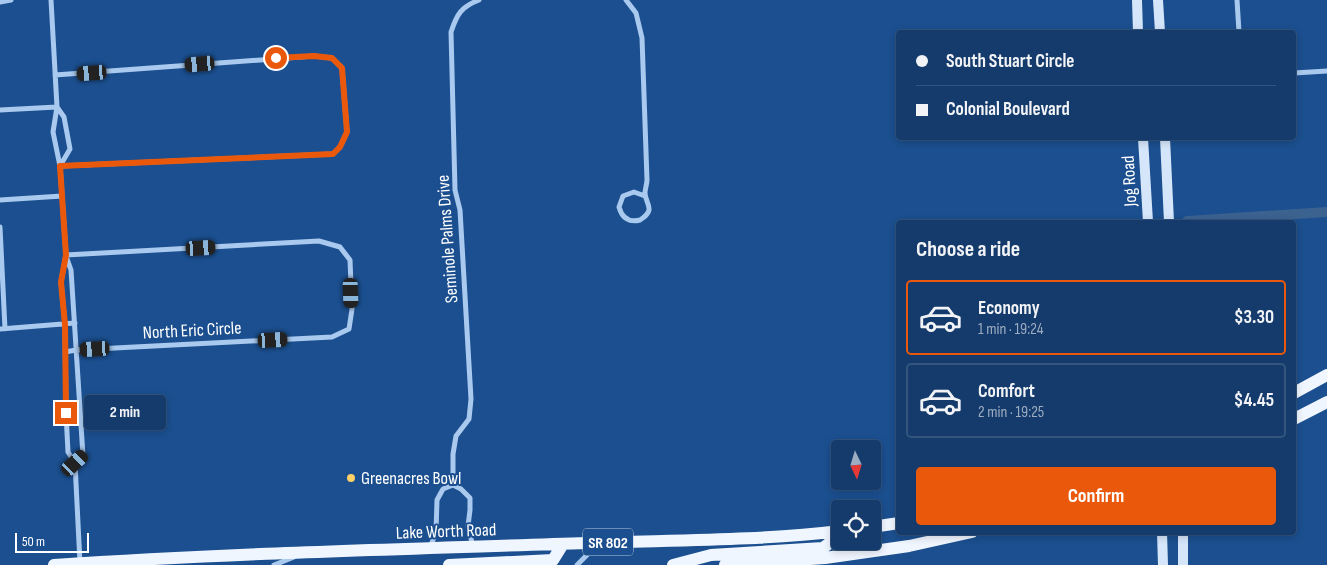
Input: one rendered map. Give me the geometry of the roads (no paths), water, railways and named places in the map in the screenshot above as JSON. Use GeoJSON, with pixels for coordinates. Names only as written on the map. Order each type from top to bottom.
{"type":"FeatureCollection","features":[{"type":"Feature","properties":{"kind":"main road"},"geometry":{"type":"LineString","coordinates":[[1136,0],[1138,30]]}},
{"type":"Feature","properties":{"kind":"main road"},"geometry":{"type":"LineString","coordinates":[[1158,0],[1160,30]]}},
{"type":"Feature","properties":{"kind":"main road","name":"Jog Road"},"geometry":{"type":"LineString","coordinates":[[1143,140],[1148,220]]}},
{"type":"Feature","properties":{"kind":"main road"},"geometry":{"type":"LineString","coordinates":[[1165,140],[1169,220]]}},
{"type":"Feature","properties":{"kind":"main road"},"geometry":{"type":"LineString","coordinates":[[1296,392],[1327,375]]}},
{"type":"Feature","properties":{"kind":"main road"},"geometry":{"type":"LineString","coordinates":[[1296,418],[1327,402]]}},
{"type":"Feature","properties":{"kind":"main road"},"geometry":{"type":"LineString","coordinates":[[881,526],[896,523]]}},
{"type":"Feature","properties":{"kind":"main road","name":"Lake Worth Road"},"geometry":{"type":"LineString","coordinates":[[54,565],[304,553],[756,538],[831,532]]}},
{"type":"Feature","properties":{"kind":"main road"},"geometry":{"type":"LineString","coordinates":[[725,565],[825,558],[909,546],[958,535]]}},
{"type":"Feature","properties":{"kind":"main road"},"geometry":{"type":"LineString","coordinates":[[1162,535],[1163,565]]}},
{"type":"Feature","properties":{"kind":"main road"},"geometry":{"type":"LineString","coordinates":[[1183,535],[1183,565]]}},
{"type":"Feature","properties":{"kind":"main road"},"geometry":{"type":"LineString","coordinates":[[673,565],[711,555],[823,548],[831,542]]}},
{"type":"Feature","properties":{"kind":"main road"},"geometry":{"type":"LineString","coordinates":[[449,565],[553,560],[563,544]]}},
{"type":"Feature","properties":{"kind":"street"},"geometry":{"type":"LineString","coordinates":[[0,2],[11,0]]}},
{"type":"Feature","properties":{"kind":"street"},"geometry":{"type":"LineString","coordinates":[[51,0],[57,107],[53,132],[60,166],[66,255],[61,282],[65,325],[68,452],[75,463],[80,563]]}},
{"type":"Feature","properties":{"kind":"street","name":"Seminole Palms Drive"},"geometry":{"type":"LineString","coordinates":[[454,485],[453,454],[456,436],[469,419],[471,399],[460,210],[455,190],[451,32],[456,16],[467,4],[479,0]]}},
{"type":"Feature","properties":{"kind":"street"},"geometry":{"type":"LineString","coordinates":[[626,0],[636,13],[642,38],[647,180],[645,196],[649,206],[645,217],[634,221],[624,217],[619,207],[623,196],[634,192],[645,196]]}},
{"type":"Feature","properties":{"kind":"street"},"geometry":{"type":"LineString","coordinates":[[1237,0],[1239,30]]}},
{"type":"Feature","properties":{"kind":"street"},"geometry":{"type":"LineString","coordinates":[[55,76],[314,56],[332,58],[342,68],[347,123],[347,132],[340,147],[333,154],[60,166]]}},
{"type":"Feature","properties":{"kind":"street"},"geometry":{"type":"LineString","coordinates":[[1296,73],[1327,71]]}},
{"type":"Feature","properties":{"kind":"street"},"geometry":{"type":"LineString","coordinates":[[57,107],[64,118],[70,149],[60,166]]}},
{"type":"Feature","properties":{"kind":"street"},"geometry":{"type":"LineString","coordinates":[[0,110],[57,107]]}},
{"type":"Feature","properties":{"kind":"street"},"geometry":{"type":"LineString","coordinates":[[0,200],[62,196]]}},
{"type":"Feature","properties":{"kind":"street"},"geometry":{"type":"LineString","coordinates":[[0,227],[3,329],[75,323]]}},
{"type":"Feature","properties":{"kind":"street","name":"North Eric Circle"},"geometry":{"type":"LineString","coordinates":[[65,352],[332,337],[349,329],[352,309],[350,260],[340,247],[319,241],[66,255]]}},
{"type":"Feature","properties":{"kind":"street"},"geometry":{"type":"LineString","coordinates":[[66,255],[72,270],[82,456],[75,463]]}},
{"type":"Feature","properties":{"kind":"street"},"geometry":{"type":"LineString","coordinates":[[430,549],[436,532],[438,500],[443,489],[454,485],[470,498],[468,526],[474,547]]}},
{"type":"Feature","properties":{"kind":"street"},"geometry":{"type":"LineString","coordinates":[[578,565],[590,552],[607,542]]}},
{"type":"Feature","properties":{"kind":"street"},"geometry":{"type":"LineString","coordinates":[[274,565],[304,553]]}},
{"type":"Feature","properties":{"kind":"waterway"},"geometry":{"type":"LineString","coordinates":[[1203,220],[1327,212]]}},
{"type":"Feature","properties":{"kind":"place","name":"Greenacres Bowl"},"geometry":{"type":"Point","coordinates":[351,478]}}]}
